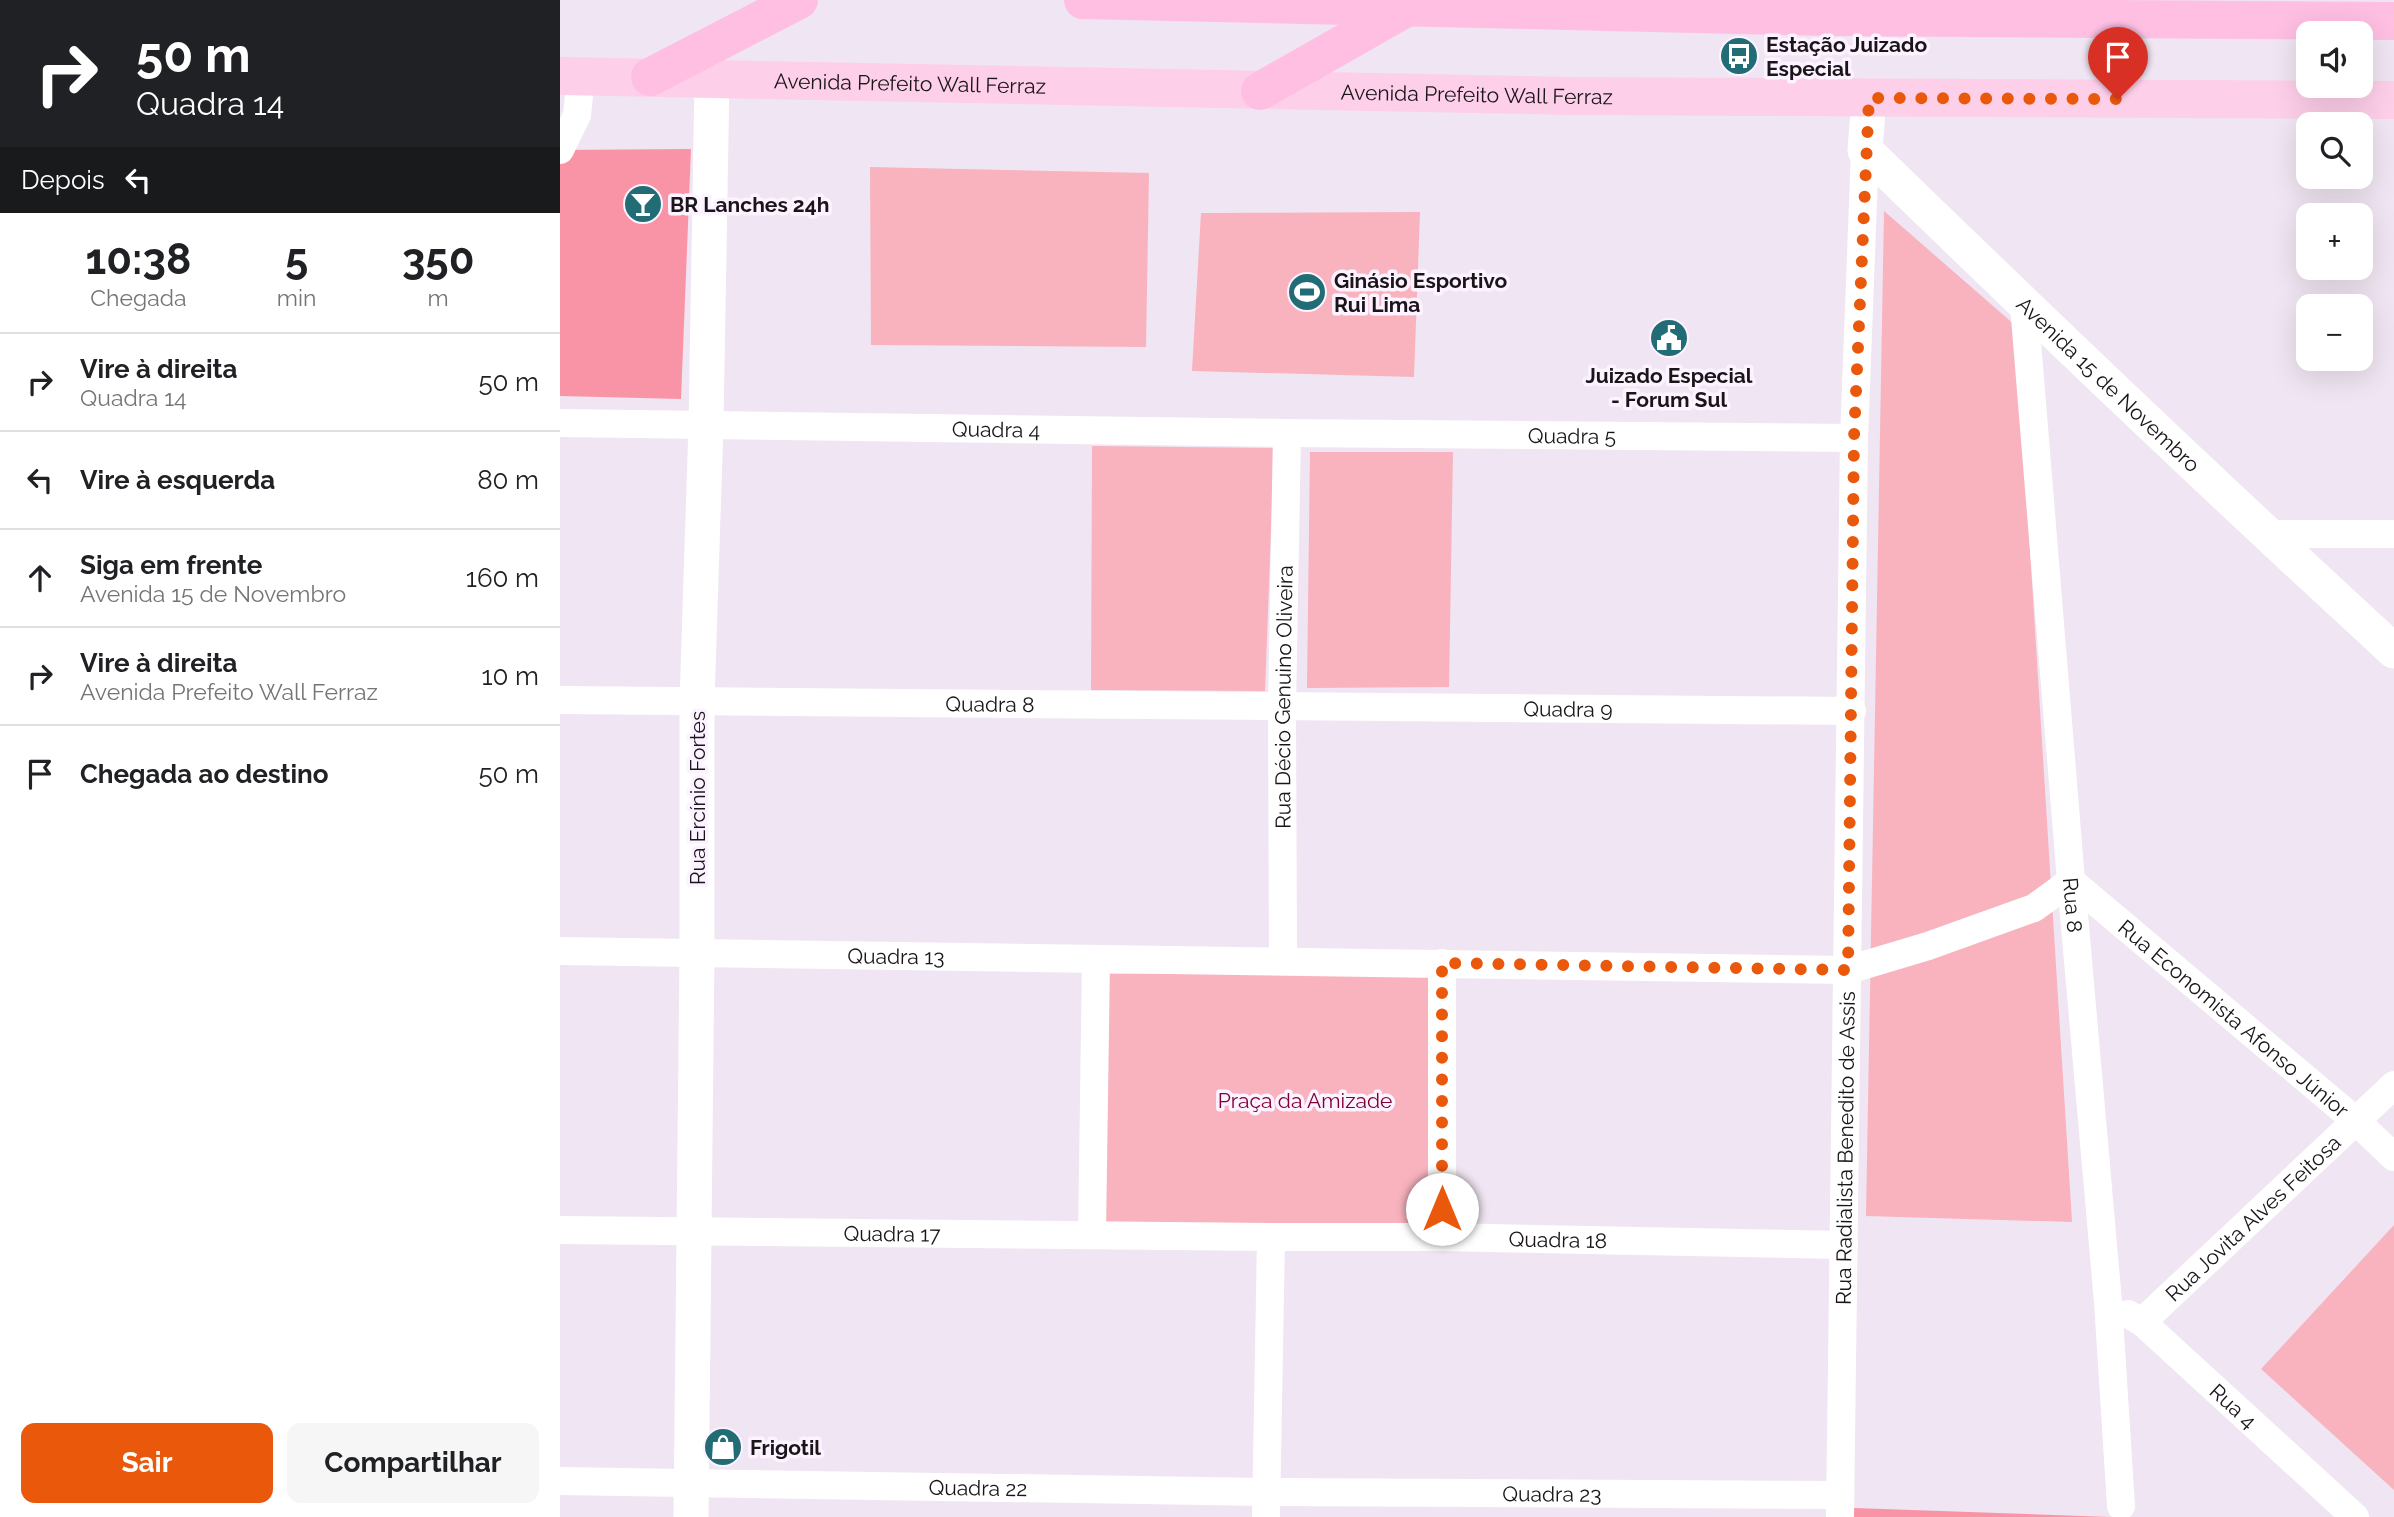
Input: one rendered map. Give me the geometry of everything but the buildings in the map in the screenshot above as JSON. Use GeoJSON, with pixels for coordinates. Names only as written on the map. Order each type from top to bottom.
{"type":"FeatureCollection","features":[{"type":"Feature","properties":{"kind":"highway"},"geometry":{"type":"LineString","coordinates":[[650,76],[799,0]]}},
{"type":"Feature","properties":{"kind":"highway"},"geometry":{"type":"LineString","coordinates":[[1083,0],[1829,17],[2394,22]]}},
{"type":"Feature","properties":{"kind":"highway"},"geometry":{"type":"LineString","coordinates":[[1260,91],[1408,7]]}},
{"type":"Feature","properties":{"kind":"main road","name":"Avenida Prefeito Wall Ferraz"},"geometry":{"type":"LineString","coordinates":[[571,76],[1571,96],[2394,100]]}},
{"type":"Feature","properties":{"kind":"street"},"geometry":{"type":"LineString","coordinates":[[560,150],[577,114],[571,76]]}},
{"type":"Feature","properties":{"kind":"street","name":"Rua Ercínio Fortes"},"geometry":{"type":"LineString","coordinates":[[691,1517],[697,702],[706,424],[712,78]]}},
{"type":"Feature","properties":{"kind":"street"},"geometry":{"type":"LineString","coordinates":[[1865,150],[1869,98]]}},
{"type":"Feature","properties":{"kind":"street","name":"Avenida 15 de Novembro"},"geometry":{"type":"LineString","coordinates":[[1865,150],[2024,305],[2394,651]]}},
{"type":"Feature","properties":{"kind":"street","name":"Rua Radialista Benedito de Assis"},"geometry":{"type":"LineString","coordinates":[[1840,1506],[1854,438],[1865,150]]}},
{"type":"Feature","properties":{"kind":"street","name":"Rua 8"},"geometry":{"type":"LineString","coordinates":[[2024,305],[2108,1302],[2121,1506]]}},
{"type":"Feature","properties":{"kind":"street","name":"Quadra 4"},"geometry":{"type":"LineString","coordinates":[[560,423],[1287,433]]}},
{"type":"Feature","properties":{"kind":"street","name":"Quadra 5"},"geometry":{"type":"LineString","coordinates":[[1287,433],[1854,438]]}},
{"type":"Feature","properties":{"kind":"street","name":"Rua Décio Genuino Oliveira"},"geometry":{"type":"LineString","coordinates":[[1283,961],[1282,707],[1287,433]]}},
{"type":"Feature","properties":{"kind":"street"},"geometry":{"type":"LineString","coordinates":[[2266,534],[2394,534]]}},
{"type":"Feature","properties":{"kind":"street","name":"Quadra 8"},"geometry":{"type":"LineString","coordinates":[[560,700],[1282,707]]}},
{"type":"Feature","properties":{"kind":"street","name":"Quadra 9"},"geometry":{"type":"LineString","coordinates":[[1282,707],[1852,711]]}},
{"type":"Feature","properties":{"kind":"street","name":"Quadra 13"},"geometry":{"type":"LineString","coordinates":[[560,951],[1848,970],[1928,946],[2034,908],[2071,881]]}},
{"type":"Feature","properties":{"kind":"street","name":"Rua Economista Afonso Júnior"},"geometry":{"type":"LineString","coordinates":[[2071,881],[2356,1121],[2394,1157]]}},
{"type":"Feature","properties":{"kind":"street"},"geometry":{"type":"LineString","coordinates":[[1092,1236],[1096,958]]}},
{"type":"Feature","properties":{"kind":"street"},"geometry":{"type":"LineString","coordinates":[[1442,963],[1442,1237]]}},
{"type":"Feature","properties":{"kind":"street","name":"Rua Jovita Alves Feitosa"},"geometry":{"type":"LineString","coordinates":[[2142,1322],[2394,1085]]}},
{"type":"Feature","properties":{"kind":"street","name":"Quadra 17"},"geometry":{"type":"LineString","coordinates":[[560,1230],[1271,1237]]}},
{"type":"Feature","properties":{"kind":"street"},"geometry":{"type":"LineString","coordinates":[[1266,1505],[1271,1237]]}},
{"type":"Feature","properties":{"kind":"street","name":"Quadra 18"},"geometry":{"type":"LineString","coordinates":[[1271,1237],[1442,1237],[1844,1245]]}},
{"type":"Feature","properties":{"kind":"street","name":"Rua 4"},"geometry":{"type":"LineString","coordinates":[[2108,1302],[2142,1322],[2355,1517]]}},
{"type":"Feature","properties":{"kind":"street","name":"Quadra 22"},"geometry":{"type":"LineString","coordinates":[[560,1481],[691,1482],[1266,1505]]}},
{"type":"Feature","properties":{"kind":"street","name":"Quadra 23"},"geometry":{"type":"LineString","coordinates":[[1266,1505],[1840,1506]]}},
{"type":"Feature","properties":{"kind":"green space"},"geometry":{"type":"Polygon","coordinates":[[[870,167],[1149,173],[1146,347],[871,345],[870,167]]]}},
{"type":"Feature","properties":{"kind":"green space"},"geometry":{"type":"Polygon","coordinates":[[[1884,211],[2016,326],[2072,1222],[1866,1216],[1884,211]]]}},
{"type":"Feature","properties":{"kind":"green space","name":"Ginásio Esportivo Rui Lima"},"geometry":{"type":"Polygon","coordinates":[[[1420,212],[1414,377],[1192,371],[1201,213],[1420,212]]]}},
{"type":"Feature","properties":{"kind":"green space"},"geometry":{"type":"Polygon","coordinates":[[[1092,446],[1274,448],[1265,691],[1091,690],[1092,446]]]}},
{"type":"Feature","properties":{"kind":"green space"},"geometry":{"type":"Polygon","coordinates":[[[1310,452],[1453,452],[1449,687],[1307,688],[1310,452]]]}},
{"type":"Feature","properties":{"kind":"green space","name":"Praça da Amizade"},"geometry":{"type":"Polygon","coordinates":[[[1434,972],[1431,1229],[1104,1224],[1109,974],[1434,972]]]}},
{"type":"Feature","properties":{"kind":"green space"},"geometry":{"type":"Polygon","coordinates":[[[2394,1225],[2394,1490],[2261,1369],[2394,1225]]]}},
{"type":"Feature","properties":{"kind":"shaded area"},"geometry":{"type":"Polygon","coordinates":[[[691,149],[681,399],[560,396],[560,150],[691,149]]]}},
{"type":"Feature","properties":{"kind":"shaded area"},"geometry":{"type":"Polygon","coordinates":[[[1854,1508],[2110,1517],[1854,1517],[1854,1508]]]}},
{"type":"Feature","properties":{"kind":"place","name":"Estação Juizado Especial"},"geometry":{"type":"Point","coordinates":[1739,56]}},
{"type":"Feature","properties":{"kind":"place","name":"BR Lanches 24h"},"geometry":{"type":"Point","coordinates":[643,204]}},
{"type":"Feature","properties":{"kind":"place","name":"Ginásio Esportivo Rui Lima"},"geometry":{"type":"Point","coordinates":[1307,292]}},
{"type":"Feature","properties":{"kind":"place","name":"Juizado Especial - Forum Sul"},"geometry":{"type":"Point","coordinates":[1669,338]}},
{"type":"Feature","properties":{"kind":"place","name":"Frigotil"},"geometry":{"type":"Point","coordinates":[723,1447]}},
{"type":"Feature","properties":{"kind":"route"},"geometry":{"type":"LineString","coordinates":[[1442,1209],[1442,963],[1848,970],[1854,438],[1869,98],[2118,99]]}}]}
